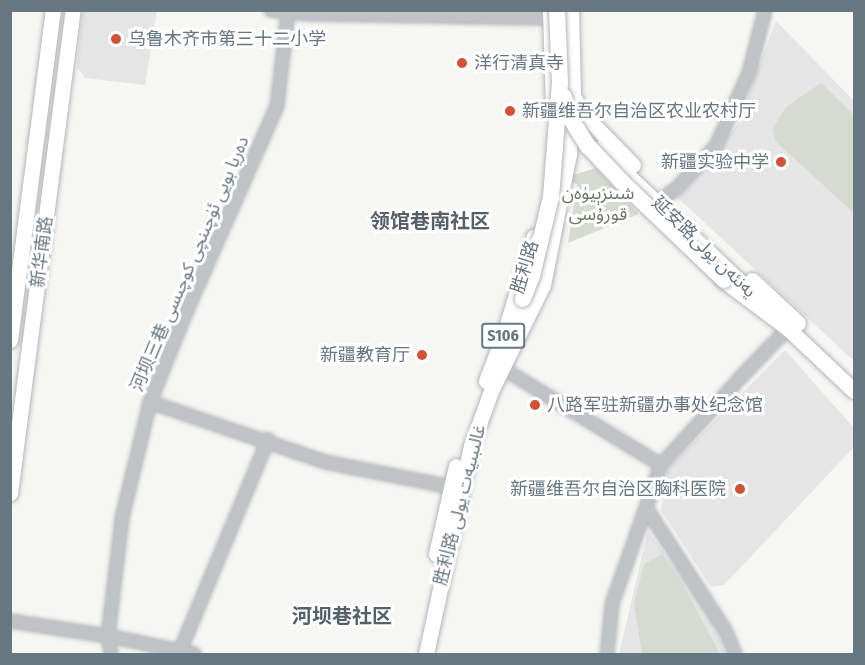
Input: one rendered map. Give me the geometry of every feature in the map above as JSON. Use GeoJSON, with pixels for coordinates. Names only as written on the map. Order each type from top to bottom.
{"type":"FeatureCollection","features":[{"type":"Feature","properties":{"kind":"highway"},"geometry":{"type":"LineString","coordinates":[[552,13],[560,82],[569,116],[588,146],[724,280],[788,328]]}},
{"type":"Feature","properties":{"kind":"highway"},"geometry":{"type":"LineString","coordinates":[[504,334],[523,299],[532,276],[550,197],[560,82]]}},
{"type":"Feature","properties":{"kind":"main road","name":"新华南路"},"geometry":{"type":"LineString","coordinates":[[10,340],[53,10]]}},
{"type":"Feature","properties":{"kind":"main road","name":"新华南路"},"geometry":{"type":"LineString","coordinates":[[10,493],[73,10]]}},
{"type":"Feature","properties":{"kind":"main road","name":"胜利路 غالىبىيەت يولى"},"geometry":{"type":"LineString","coordinates":[[426,654],[471,446],[502,368],[543,285],[569,154],[573,96],[571,10]]}},
{"type":"Feature","properties":{"kind":"main road","name":"胜利路"},"geometry":{"type":"LineString","coordinates":[[416,654],[462,442],[504,334],[543,202],[549,171],[553,105],[552,13]]}},
{"type":"Feature","properties":{"kind":"main road"},"geometry":{"type":"LineString","coordinates":[[573,96],[584,115],[598,132],[662,200],[855,377]]}},
{"type":"Feature","properties":{"kind":"main road","name":"延安路يەنئەن يولى"},"geometry":{"type":"LineString","coordinates":[[553,105],[572,124],[662,200],[788,328],[855,391]]}},
{"type":"Feature","properties":{"kind":"street"},"geometry":{"type":"LineString","coordinates":[[271,10],[288,13],[552,13]]}},
{"type":"Feature","properties":{"kind":"street"},"geometry":{"type":"LineString","coordinates":[[662,200],[716,146],[749,74],[765,10]]}},
{"type":"Feature","properties":{"kind":"street","name":"河坝三巷 دەريا بويى ئۈچىنچى كوچىسى"},"geometry":{"type":"LineString","coordinates":[[111,654],[108,636],[122,518],[150,402],[187,310],[276,106],[288,13]]}},
{"type":"Feature","properties":{"kind":"street"},"geometry":{"type":"LineString","coordinates":[[607,654],[612,604],[661,465],[788,328]]}},
{"type":"Feature","properties":{"kind":"street"},"geometry":{"type":"LineString","coordinates":[[502,368],[661,465]]}},
{"type":"Feature","properties":{"kind":"street"},"geometry":{"type":"LineString","coordinates":[[150,402],[268,440],[325,462],[451,487]]}},
{"type":"Feature","properties":{"kind":"street"},"geometry":{"type":"LineString","coordinates":[[180,651],[268,440]]}},
{"type":"Feature","properties":{"kind":"street"},"geometry":{"type":"LineString","coordinates":[[646,508],[724,630],[735,654]]}},
{"type":"Feature","properties":{"kind":"street"},"geometry":{"type":"LineString","coordinates":[[10,621],[108,636],[194,654]]}},
{"type":"Feature","properties":{"kind":"shaded area","name":"乌鲁木齐市第三十二小学"},"geometry":{"type":"Polygon","coordinates":[[[83,11],[157,11],[145,85],[85,78],[77,67],[83,11]]]}},
{"type":"Feature","properties":{"kind":"shaded area","name":"新疆实验中学"},"geometry":{"type":"Polygon","coordinates":[[[776,21],[854,101],[854,361],[678,198],[737,125],[776,21]]]}},
{"type":"Feature","properties":{"kind":"shaded area","name":"新疆维吾尔自治区胸科医院"},"geometry":{"type":"Polygon","coordinates":[[[785,350],[854,428],[854,447],[724,585],[711,587],[661,510],[668,468],[785,350]]]}},
{"type":"Feature","properties":{"kind":"shaded area"},"geometry":{"type":"Polygon","coordinates":[[[648,531],[706,608],[726,654],[619,654],[648,531]]]}},
{"type":"Feature","properties":{"kind":"green space"},"geometry":{"type":"Polygon","coordinates":[[[821,83],[854,115],[854,213],[775,141],[773,128],[786,107],[821,83]]]}},
{"type":"Feature","properties":{"kind":"green space","name":"شىنزېيۈەن قورۇسى"},"geometry":{"type":"Polygon","coordinates":[[[596,168],[639,214],[568,243],[577,184],[571,182],[573,175],[596,168]]]}},
{"type":"Feature","properties":{"kind":"green space"},"geometry":{"type":"Polygon","coordinates":[[[662,554],[681,581],[720,654],[642,654],[634,604],[644,564],[662,554]]]}},
{"type":"Feature","properties":{"kind":"place","name":"乌鲁木齐市第三十二小学"},"geometry":{"type":"Point","coordinates":[116,39]}},
{"type":"Feature","properties":{"kind":"place","name":"洋行清真寺"},"geometry":{"type":"Point","coordinates":[462,63]}},
{"type":"Feature","properties":{"kind":"place","name":"新疆维吾尔自治区农业农村厅"},"geometry":{"type":"Point","coordinates":[510,111]}},
{"type":"Feature","properties":{"kind":"place","name":"新疆实验中学"},"geometry":{"type":"Point","coordinates":[781,162]}},
{"type":"Feature","properties":{"kind":"place","name":"新疆教育厅"},"geometry":{"type":"Point","coordinates":[422,355]}},
{"type":"Feature","properties":{"kind":"place","name":"八路军驻新疆办事处纪念馆"},"geometry":{"type":"Point","coordinates":[535,405]}},
{"type":"Feature","properties":{"kind":"place","name":"新疆维吾尔自治区胸科医院"},"geometry":{"type":"Point","coordinates":[740,489]}},
{"type":"Feature","properties":{"kind":"district","name":"领馆巷南社区"},"geometry":{"type":"Point","coordinates":[430,221]}},
{"type":"Feature","properties":{"kind":"district","name":"河坝巷社区"},"geometry":{"type":"Point","coordinates":[342,616]}}]}
